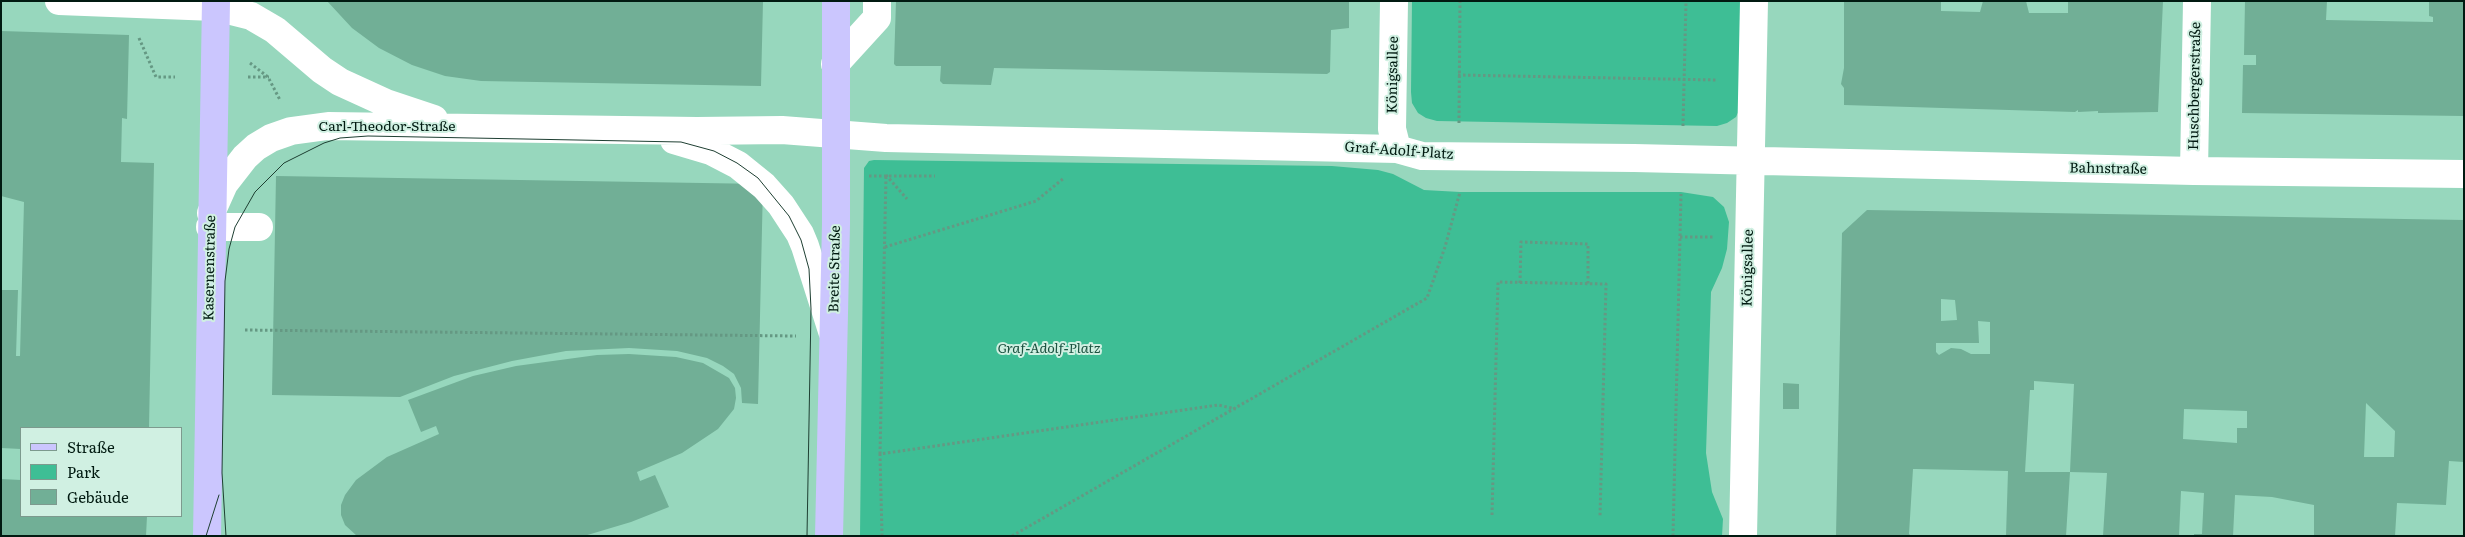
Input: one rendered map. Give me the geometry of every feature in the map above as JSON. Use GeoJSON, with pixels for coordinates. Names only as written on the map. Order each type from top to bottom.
{"type":"FeatureCollection","features":[{"type":"Feature","properties":{"kind":"main road","name":"Breite Straße"},"geometry":{"type":"LineString","coordinates":[[829,536],[836,224],[836,1]]}},
{"type":"Feature","properties":{"kind":"main road","name":"Kasernenstraße"},"geometry":{"type":"LineString","coordinates":[[207,536],[210,221],[216,4]]}},
{"type":"Feature","properties":{"kind":"street","name":"Carl-Theodor-Straße"},"geometry":{"type":"LineString","coordinates":[[59,1],[216,4],[261,20],[322,70],[360,92],[434,119],[484,128]]}},
{"type":"Feature","properties":{"kind":"street"},"geometry":{"type":"LineString","coordinates":[[835,64],[877,18],[877,1]]}},
{"type":"Feature","properties":{"kind":"street","name":"Königsallee"},"geometry":{"type":"LineString","coordinates":[[1394,1],[1392,129],[1397,149]]}},
{"type":"Feature","properties":{"kind":"street","name":"Königsallee"},"geometry":{"type":"LineString","coordinates":[[1743,536],[1748,237],[1753,161],[1754,1]]}},
{"type":"Feature","properties":{"kind":"street","name":"Huschbergerstraße"},"geometry":{"type":"LineString","coordinates":[[2194,171],[2197,1]]}},
{"type":"Feature","properties":{"kind":"street","name":"Carl-Theodor-Straße"},"geometry":{"type":"LineString","coordinates":[[210,221],[224,184],[245,157],[256,147],[271,138],[291,131],[328,126],[782,130],[835,133]]}},
{"type":"Feature","properties":{"kind":"street","name":"Carl-Theodor-Straße"},"geometry":{"type":"LineString","coordinates":[[634,130],[711,151],[738,164],[764,186],[781,205],[800,234],[812,265],[833,336]]}},
{"type":"Feature","properties":{"kind":"street","name":"Graf-Adolf-Platz"},"geometry":{"type":"LineString","coordinates":[[835,133],[913,138],[1397,149],[1422,156],[1753,161]]}},
{"type":"Feature","properties":{"kind":"street","name":"Bahnstraße"},"geometry":{"type":"LineString","coordinates":[[1753,161],[2194,171],[2464,174]]}},
{"type":"Feature","properties":{"kind":"street"},"geometry":{"type":"LineString","coordinates":[[210,221],[259,227]]}},
{"type":"Feature","properties":{"kind":"path"},"geometry":{"type":"LineString","coordinates":[[1460,1],[1458,75],[1460,156]]}},
{"type":"Feature","properties":{"kind":"path"},"geometry":{"type":"LineString","coordinates":[[1673,536],[1686,1]]}},
{"type":"Feature","properties":{"kind":"path"},"geometry":{"type":"LineString","coordinates":[[123,3],[122,22],[136,32],[156,77],[174,77]]}},
{"type":"Feature","properties":{"kind":"path"},"geometry":{"type":"LineString","coordinates":[[243,57],[268,77],[281,101]]}},
{"type":"Feature","properties":{"kind":"path"},"geometry":{"type":"LineString","coordinates":[[243,77],[268,77],[275,73]]}},
{"type":"Feature","properties":{"kind":"path"},"geometry":{"type":"LineString","coordinates":[[1458,75],[1684,80]]}},
{"type":"Feature","properties":{"kind":"path"},"geometry":{"type":"LineString","coordinates":[[864,176],[886,176],[880,454],[882,536]]}},
{"type":"Feature","properties":{"kind":"path"},"geometry":{"type":"LineString","coordinates":[[885,248],[1036,201],[1064,178]]}},
{"type":"Feature","properties":{"kind":"path"},"geometry":{"type":"LineString","coordinates":[[1012,536],[1427,298],[1445,247],[1460,192]]}},
{"type":"Feature","properties":{"kind":"path"},"geometry":{"type":"LineString","coordinates":[[1520,283],[1521,242],[1588,244],[1588,284]]}},
{"type":"Feature","properties":{"kind":"path"},"geometry":{"type":"LineString","coordinates":[[1492,515],[1498,282],[1606,284],[1600,517]]}},
{"type":"Feature","properties":{"kind":"path"},"geometry":{"type":"LineString","coordinates":[[209,330],[833,336]]}},
{"type":"Feature","properties":{"kind":"path"},"geometry":{"type":"LineString","coordinates":[[880,454],[1218,405],[1236,409]]}},
{"type":"Feature","properties":{"kind":"green space"},"geometry":{"type":"Polygon","coordinates":[[[1412,1],[1740,1],[1740,108],[1736,117],[1727,123],[1717,126],[1437,121],[1426,118],[1418,113],[1412,103],[1412,1]]]}},
{"type":"Feature","properties":{"kind":"green space","name":"Graf-Adolf-Platz"},"geometry":{"type":"Polygon","coordinates":[[[869,161],[1332,166],[1378,170],[1393,174],[1424,190],[1460,192],[1681,192],[1713,197],[1724,207],[1729,222],[1727,249],[1722,268],[1711,292],[1706,453],[1712,492],[1723,519],[1722,536],[860,536],[864,168],[869,161]]]}},
{"type":"Feature","properties":{"kind":"building"},"geometry":{"type":"Polygon","coordinates":[[[327,1],[763,1],[761,86],[481,81],[445,76],[412,65],[379,48],[352,28],[327,1]]]}},
{"type":"Feature","properties":{"kind":"building"},"geometry":{"type":"Polygon","coordinates":[[[896,1],[1349,1],[1349,28],[1331,30],[1330,72],[1327,74],[994,68],[991,85],[943,84],[940,81],[941,66],[896,66],[894,64],[896,1]]]}},
{"type":"Feature","properties":{"kind":"building"},"geometry":{"type":"Polygon","coordinates":[[[1844,1],[1941,1],[1941,11],[1980,12],[1983,1],[2026,1],[2029,13],[2068,13],[2068,1],[2163,1],[2158,112],[2098,113],[2098,111],[2078,112],[2078,110],[2075,112],[1844,105],[1844,88],[1841,84],[1844,68],[1844,1]]]}},
{"type":"Feature","properties":{"kind":"building"},"geometry":{"type":"Polygon","coordinates":[[[2245,1],[2327,1],[2326,20],[2433,22],[2433,17],[2429,16],[2429,1],[2464,1],[2464,116],[2242,113],[2243,65],[2256,65],[2256,55],[2244,55],[2245,1]]]}},
{"type":"Feature","properties":{"kind":"building"},"geometry":{"type":"Polygon","coordinates":[[[1,31],[129,35],[127,119],[122,118],[121,162],[154,163],[149,427],[20,427],[20,449],[1,448],[1,290],[18,290],[16,356],[20,356],[24,202],[1,196],[1,31]]]}},
{"type":"Feature","properties":{"kind":"building"},"geometry":{"type":"Polygon","coordinates":[[[276,176],[763,184],[758,404],[742,403],[741,388],[734,374],[707,358],[677,351],[629,348],[566,351],[512,361],[454,376],[400,397],[272,395],[276,176]]]}},
{"type":"Feature","properties":{"kind":"building"},"geometry":{"type":"Polygon","coordinates":[[[1867,210],[2464,220],[2464,462],[2449,461],[2446,505],[2397,503],[2395,536],[2314,536],[2314,505],[2272,497],[2235,495],[2233,536],[2194,536],[2194,534],[2202,534],[2204,493],[2181,491],[2179,536],[2103,536],[2107,473],[2070,472],[2066,536],[2006,536],[2008,471],[1913,469],[1909,534],[1911,536],[1836,536],[1842,233],[1867,210]],[[1941,299],[1941,321],[1957,320],[1955,300],[1941,299]],[[1978,321],[1979,343],[1936,343],[1936,352],[1939,355],[1951,348],[1961,349],[1971,354],[1990,354],[1990,322],[1978,321]],[[2034,381],[2034,390],[2030,390],[2025,472],[2070,472],[2074,384],[2034,381]],[[2366,403],[2364,457],[2394,457],[2395,431],[2366,403]],[[2184,409],[2183,439],[2237,443],[2237,428],[2247,428],[2247,411],[2184,409]]]}},
{"type":"Feature","properties":{"kind":"building"},"geometry":{"type":"Polygon","coordinates":[[[629,354],[676,357],[703,363],[729,378],[735,388],[734,409],[718,429],[682,453],[637,472],[640,481],[655,475],[669,507],[631,522],[584,536],[357,536],[345,525],[341,515],[341,505],[345,495],[356,480],[387,457],[439,434],[436,426],[421,432],[408,400],[473,376],[516,366],[597,355],[629,354]]]}},
{"type":"Feature","properties":{"kind":"building"},"geometry":{"type":"Polygon","coordinates":[[[1783,383],[1799,384],[1799,409],[1783,409],[1783,383]]]}},
{"type":"Feature","properties":{"kind":"building"},"geometry":{"type":"Polygon","coordinates":[[[1,479],[20,480],[20,517],[147,517],[146,536],[1,536],[1,479]]]}},
{"type":"Feature","properties":{"kind":"tram line"},"geometry":{"type":"LineString","coordinates":[[226,536],[222,473],[225,281],[229,249],[235,227],[255,192],[284,163],[324,143],[340,138],[368,136],[681,142],[714,151],[737,163],[758,178],[789,216],[801,240],[809,269],[811,309],[807,536]]}},
{"type":"Feature","properties":{"kind":"tram line"},"geometry":{"type":"LineString","coordinates":[[206,536],[219,495]]}}]}
